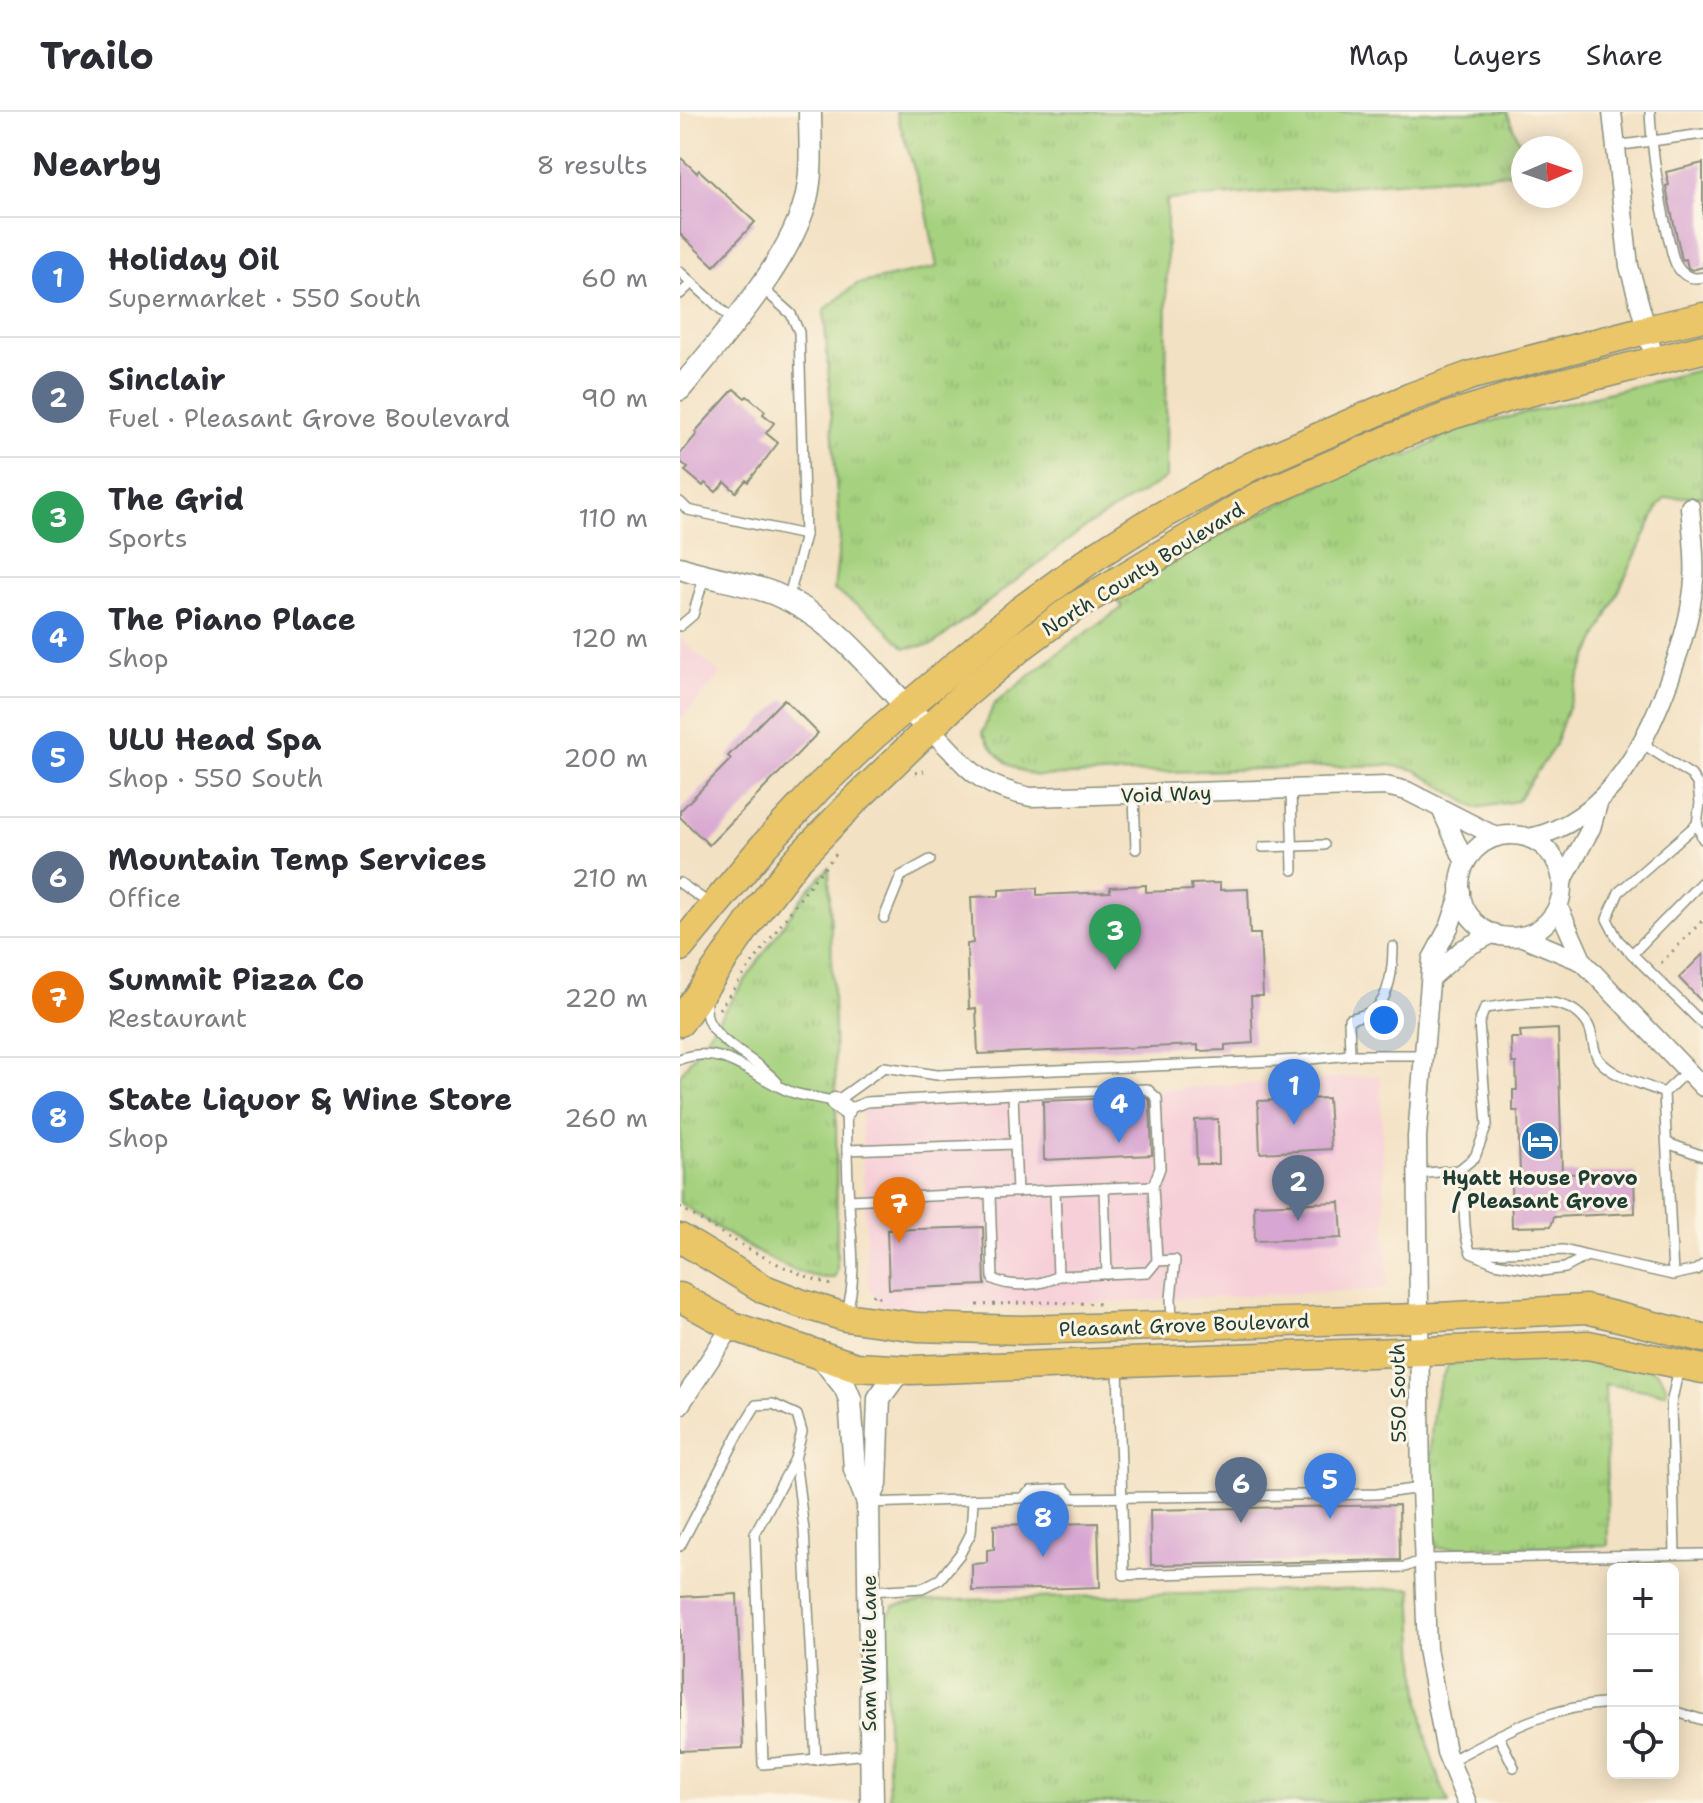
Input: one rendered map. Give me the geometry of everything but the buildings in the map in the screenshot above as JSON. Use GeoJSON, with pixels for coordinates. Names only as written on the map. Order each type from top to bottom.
{"type":"FeatureCollection","features":[{"type":"Feature","properties":{"kind":"main road","name":"North County Boulevard"},"geometry":{"type":"LineString","coordinates":[[680,1022],[795,862],[853,802],[917,717],[1020,611],[1094,557],[1250,467],[1411,397],[1472,375],[1703,317]]}},
{"type":"Feature","properties":{"kind":"main road","name":"North County Boulevard"},"geometry":{"type":"LineString","coordinates":[[680,947],[820,786],[917,717],[963,696],[1073,608],[1255,498],[1452,415],[1558,384],[1703,349]]}},
{"type":"Feature","properties":{"kind":"main road","name":"Pleasant Grove Boulevard"},"geometry":{"type":"LineString","coordinates":[[680,1238],[764,1289],[845,1317],[917,1327],[1022,1330],[1419,1318],[1586,1309],[1703,1338]]}},
{"type":"Feature","properties":{"kind":"main road","name":"Pleasant Grove Boulevard"},"geometry":{"type":"LineString","coordinates":[[680,1297],[732,1326],[856,1367],[911,1370],[1588,1345],[1692,1367]]}},
{"type":"Feature","properties":{"kind":"street"},"geometry":{"type":"LineString","coordinates":[[680,389],[760,286],[797,228],[807,196],[810,112]]}},
{"type":"Feature","properties":{"kind":"street"},"geometry":{"type":"LineString","coordinates":[[1612,112],[1629,266],[1655,361]]}},
{"type":"Feature","properties":{"kind":"street"},"geometry":{"type":"LineString","coordinates":[[1529,838],[1558,829],[1599,800],[1643,744],[1684,635],[1694,581],[1690,507]]}},
{"type":"Feature","properties":{"kind":"street"},"geometry":{"type":"LineString","coordinates":[[680,568],[773,593],[788,600],[824,623],[859,653],[917,717]]}},
{"type":"Feature","properties":{"kind":"street","name":"Void Way"},"geometry":{"type":"LineString","coordinates":[[917,717],[968,770],[995,788],[1031,797],[1386,786],[1407,791],[1497,837]]}},
{"type":"Feature","properties":{"kind":"street"},"geometry":{"type":"LineString","coordinates":[[1563,880],[1575,852],[1591,828],[1599,800]]}},
{"type":"Feature","properties":{"kind":"street"},"geometry":{"type":"LineString","coordinates":[[1442,811],[1465,863]]}},
{"type":"Feature","properties":{"kind":"street"},"geometry":{"type":"LineString","coordinates":[[1520,936],[1543,926],[1562,897],[1563,880],[1558,863],[1547,849],[1518,835],[1497,837],[1486,841],[1465,863],[1461,892],[1465,907],[1473,919],[1494,933],[1520,936],[1583,962]]}},
{"type":"Feature","properties":{"kind":"street","name":"550 South"},"geometry":{"type":"LineString","coordinates":[[1461,892],[1450,925],[1432,959],[1417,1137],[1417,1174],[1421,1488],[1427,1649],[1439,1724],[1467,1803]]}},
{"type":"Feature","properties":{"kind":"street"},"geometry":{"type":"LineString","coordinates":[[1558,906],[1583,962],[1703,1087]]}},
{"type":"Feature","properties":{"kind":"street"},"geometry":{"type":"LineString","coordinates":[[1431,978],[1463,949],[1494,933]]}},
{"type":"Feature","properties":{"kind":"street"},"geometry":{"type":"LineString","coordinates":[[681,1400],[732,1326]]}},
{"type":"Feature","properties":{"kind":"street","name":"Sam White Lane"},"geometry":{"type":"LineString","coordinates":[[820,1355],[845,1387],[850,1399],[855,1469],[868,1503],[872,1803]]}},
{"type":"Feature","properties":{"kind":"street","name":"Sam White Lane"},"geometry":{"type":"LineString","coordinates":[[868,1503],[876,1484],[879,1398],[896,1375],[911,1370]]}},
{"type":"Feature","properties":{"kind":"lane"},"geometry":{"type":"LineString","coordinates":[[1650,112],[1651,141],[1663,214],[1675,264],[1684,275],[1695,279],[1703,277]]}},
{"type":"Feature","properties":{"kind":"lane"},"geometry":{"type":"LineString","coordinates":[[1615,146],[1703,134]]}},
{"type":"Feature","properties":{"kind":"lane"},"geometry":{"type":"LineString","coordinates":[[680,272],[734,321]]}},
{"type":"Feature","properties":{"kind":"lane"},"geometry":{"type":"LineString","coordinates":[[680,294],[692,283]]}},
{"type":"Feature","properties":{"kind":"lane"},"geometry":{"type":"LineString","coordinates":[[760,286],[791,314],[799,332],[805,535],[788,600]]}},
{"type":"Feature","properties":{"kind":"lane"},"geometry":{"type":"LineString","coordinates":[[680,502],[688,510],[805,535]]}},
{"type":"Feature","properties":{"kind":"lane"},"geometry":{"type":"LineString","coordinates":[[680,626],[693,615],[705,577]]}},
{"type":"Feature","properties":{"kind":"lane"},"geometry":{"type":"LineString","coordinates":[[1643,744],[1691,775],[1698,785],[1700,803],[1697,824],[1703,839]]}},
{"type":"Feature","properties":{"kind":"lane"},"geometry":{"type":"LineString","coordinates":[[1291,790],[1293,870]]}},
{"type":"Feature","properties":{"kind":"lane"},"geometry":{"type":"LineString","coordinates":[[1134,796],[1136,849]]}},
{"type":"Feature","properties":{"kind":"lane"},"geometry":{"type":"LineString","coordinates":[[1697,824],[1619,892],[1607,919],[1618,940],[1703,1024]]}},
{"type":"Feature","properties":{"kind":"lane"},"geometry":{"type":"LineString","coordinates":[[1263,847],[1324,845]]}},
{"type":"Feature","properties":{"kind":"lane"},"geometry":{"type":"LineString","coordinates":[[884,918],[901,876],[930,860]]}},
{"type":"Feature","properties":{"kind":"lane"},"geometry":{"type":"LineString","coordinates":[[1632,954],[1703,881]]}},
{"type":"Feature","properties":{"kind":"lane"},"geometry":{"type":"LineString","coordinates":[[680,883],[713,906]]}},
{"type":"Feature","properties":{"kind":"lane"},"geometry":{"type":"LineString","coordinates":[[1350,1055],[1349,1019],[1372,1012],[1382,1003],[1393,964],[1393,947]]}},
{"type":"Feature","properties":{"kind":"lane"},"geometry":{"type":"LineString","coordinates":[[705,985],[709,1023],[782,1087]]}},
{"type":"Feature","properties":{"kind":"lane"},"geometry":{"type":"LineString","coordinates":[[1417,1174],[1459,1170],[1475,1157],[1487,1125],[1479,1023],[1485,1008],[1527,1003],[1565,1004],[1582,1015],[1592,1032],[1597,1057],[1620,1077],[1664,1093]]}},
{"type":"Feature","properties":{"kind":"lane"},"geometry":{"type":"LineString","coordinates":[[680,1059],[692,1054],[722,1055],[782,1087],[840,1106],[866,1102],[1147,1089],[1157,1098],[1160,1168],[1153,1186],[1157,1261],[1148,1272],[1058,1276],[1046,1283],[1002,1284],[993,1279],[990,1193]]}},
{"type":"Feature","properties":{"kind":"lane"},"geometry":{"type":"LineString","coordinates":[[840,1106],[884,1067],[937,1075],[1301,1060],[1350,1055],[1423,1055]]}},
{"type":"Feature","properties":{"kind":"lane"},"geometry":{"type":"LineString","coordinates":[[1673,1275],[1664,1093],[1687,1071]]}},
{"type":"Feature","properties":{"kind":"lane"},"geometry":{"type":"LineString","coordinates":[[1013,1094],[1017,1192]]}},
{"type":"Feature","properties":{"kind":"lane"},"geometry":{"type":"LineString","coordinates":[[840,1106],[847,1150],[854,1273],[853,1293],[845,1317]]}},
{"type":"Feature","properties":{"kind":"lane"},"geometry":{"type":"LineString","coordinates":[[1667,1143],[1703,1156]]}},
{"type":"Feature","properties":{"kind":"lane"},"geometry":{"type":"LineString","coordinates":[[847,1150],[1015,1144]]}},
{"type":"Feature","properties":{"kind":"lane"},"geometry":{"type":"LineString","coordinates":[[1459,1170],[1464,1184],[1466,1242],[1471,1253],[1495,1263],[1542,1271],[1565,1268],[1587,1256]]}},
{"type":"Feature","properties":{"kind":"lane"},"geometry":{"type":"LineString","coordinates":[[848,1200],[1153,1186]]}},
{"type":"Feature","properties":{"kind":"lane"},"geometry":{"type":"LineString","coordinates":[[1104,1188],[1107,1274]]}},
{"type":"Feature","properties":{"kind":"lane"},"geometry":{"type":"LineString","coordinates":[[1055,1190],[1058,1276]]}},
{"type":"Feature","properties":{"kind":"lane"},"geometry":{"type":"LineString","coordinates":[[1471,1253],[1564,1250],[1673,1275],[1696,1270],[1703,1265]]}},
{"type":"Feature","properties":{"kind":"lane"},"geometry":{"type":"LineString","coordinates":[[1157,1261],[1175,1260],[1172,1325]]}},
{"type":"Feature","properties":{"kind":"lane"},"geometry":{"type":"LineString","coordinates":[[1118,1363],[1124,1575],[1405,1567],[1425,1559],[1703,1554]]}},
{"type":"Feature","properties":{"kind":"lane"},"geometry":{"type":"LineString","coordinates":[[1675,1554],[1671,1404],[1692,1367]]}},
{"type":"Feature","properties":{"kind":"lane"},"geometry":{"type":"LineString","coordinates":[[680,1546],[756,1405],[773,1404],[797,1415],[802,1432],[795,1459],[755,1533],[763,1764],[870,1754]]}},
{"type":"Feature","properties":{"kind":"lane"},"geometry":{"type":"LineString","coordinates":[[795,1459],[804,1530],[816,1760]]}},
{"type":"Feature","properties":{"kind":"lane"},"geometry":{"type":"LineString","coordinates":[[868,1503],[1022,1498],[1031,1491],[1065,1489],[1073,1498],[1122,1498],[1377,1494],[1421,1488]]}},
{"type":"Feature","properties":{"kind":"lane"},"geometry":{"type":"LineString","coordinates":[[869,1591],[922,1588],[940,1579],[960,1554],[971,1533],[973,1500]]}},
{"type":"Feature","properties":{"kind":"lane"},"geometry":{"type":"LineString","coordinates":[[1450,1761],[1535,1717],[1607,1704]]}},
{"type":"Feature","properties":{"kind":"lane"},"geometry":{"type":"LineString","coordinates":[[1679,1713],[1703,1720]]}},
{"type":"Feature","properties":{"kind":"lane"},"geometry":{"type":"LineString","coordinates":[[1498,1735],[1514,1767]]}},
{"type":"Feature","properties":{"kind":"path"},"geometry":{"type":"LineString","coordinates":[[913,773],[924,771]]}},
{"type":"Feature","properties":{"kind":"path"},"geometry":{"type":"LineString","coordinates":[[714,1015],[841,847]]}},
{"type":"Feature","properties":{"kind":"path"},"geometry":{"type":"LineString","coordinates":[[1651,973],[1703,920]]}},
{"type":"Feature","properties":{"kind":"path"},"geometry":{"type":"LineString","coordinates":[[680,1207],[764,1258],[815,1281],[832,1285]]}},
{"type":"Feature","properties":{"kind":"path"},"geometry":{"type":"LineString","coordinates":[[873,1296],[875,1293],[888,1301]]}},
{"type":"Feature","properties":{"kind":"path"},"geometry":{"type":"LineString","coordinates":[[974,1305],[1044,1302],[1110,1304]]}},
{"type":"Feature","properties":{"kind":"shaded area"},"geometry":{"type":"Polygon","coordinates":[[[680,638],[720,674],[680,721],[680,638]]]}},
{"type":"Feature","properties":{"kind":"shaded area"},"geometry":{"type":"Polygon","coordinates":[[[1380,1075],[1388,1289],[938,1310],[879,1304],[868,1287],[861,1109],[1380,1075]]]}},
{"type":"Feature","properties":{"kind":"green space"},"geometry":{"type":"Polygon","coordinates":[[[896,112],[1507,112],[1517,136],[1511,136],[1511,173],[1167,200],[1166,478],[1084,528],[932,645],[905,648],[873,616],[834,590],[840,539],[824,310],[857,284],[937,267],[926,207],[896,112]]]}},
{"type":"Feature","properties":{"kind":"green space"},"geometry":{"type":"Polygon","coordinates":[[[1703,369],[1703,496],[1665,498],[1659,505],[1580,674],[1554,747],[1517,801],[1476,808],[1415,770],[1389,765],[1038,776],[1020,771],[1005,762],[982,733],[994,704],[1122,608],[1116,597],[1200,545],[1305,491],[1387,455],[1408,456],[1436,442],[1445,433],[1703,369]]]}},
{"type":"Feature","properties":{"kind":"green space"},"geometry":{"type":"Polygon","coordinates":[[[829,868],[836,1096],[837,1271],[834,1278],[816,1277],[776,1262],[680,1203],[680,1075],[806,892],[829,868]]]}},
{"type":"Feature","properties":{"kind":"green space"},"geometry":{"type":"Polygon","coordinates":[[[1540,1358],[1649,1368],[1659,1374],[1665,1383],[1665,1393],[1605,1384],[1608,1545],[1436,1548],[1431,1452],[1435,1401],[1441,1379],[1451,1362],[1540,1358]]]}},
{"type":"Feature","properties":{"kind":"green space"},"geometry":{"type":"Polygon","coordinates":[[[1412,1588],[1424,1724],[1438,1777],[1449,1803],[889,1803],[884,1622],[894,1606],[922,1601],[1412,1588]]]}},
{"type":"Feature","properties":{"kind":"place","name":"The Grid"},"geometry":{"type":"Point","coordinates":[1115,970]}},
{"type":"Feature","properties":{"kind":"place","name":"Holiday Oil"},"geometry":{"type":"Point","coordinates":[1294,1125]}},
{"type":"Feature","properties":{"kind":"place","name":"Hyatt House Provo / Pleasant Grove"},"geometry":{"type":"Point","coordinates":[1540,1141]}},
{"type":"Feature","properties":{"kind":"place","name":"The Piano Place"},"geometry":{"type":"Point","coordinates":[1119,1143]}},
{"type":"Feature","properties":{"kind":"place","name":"Sinclair"},"geometry":{"type":"Point","coordinates":[1298,1221]}},
{"type":"Feature","properties":{"kind":"place","name":"Summit Pizza Co"},"geometry":{"type":"Point","coordinates":[899,1243]}},
{"type":"Feature","properties":{"kind":"place","name":"ULU Head Spa"},"geometry":{"type":"Point","coordinates":[1330,1519]}},
{"type":"Feature","properties":{"kind":"place","name":"Mountain Temp Services"},"geometry":{"type":"Point","coordinates":[1241,1523]}},
{"type":"Feature","properties":{"kind":"place","name":"State Liquor & Wine Store"},"geometry":{"type":"Point","coordinates":[1043,1557]}}]}
